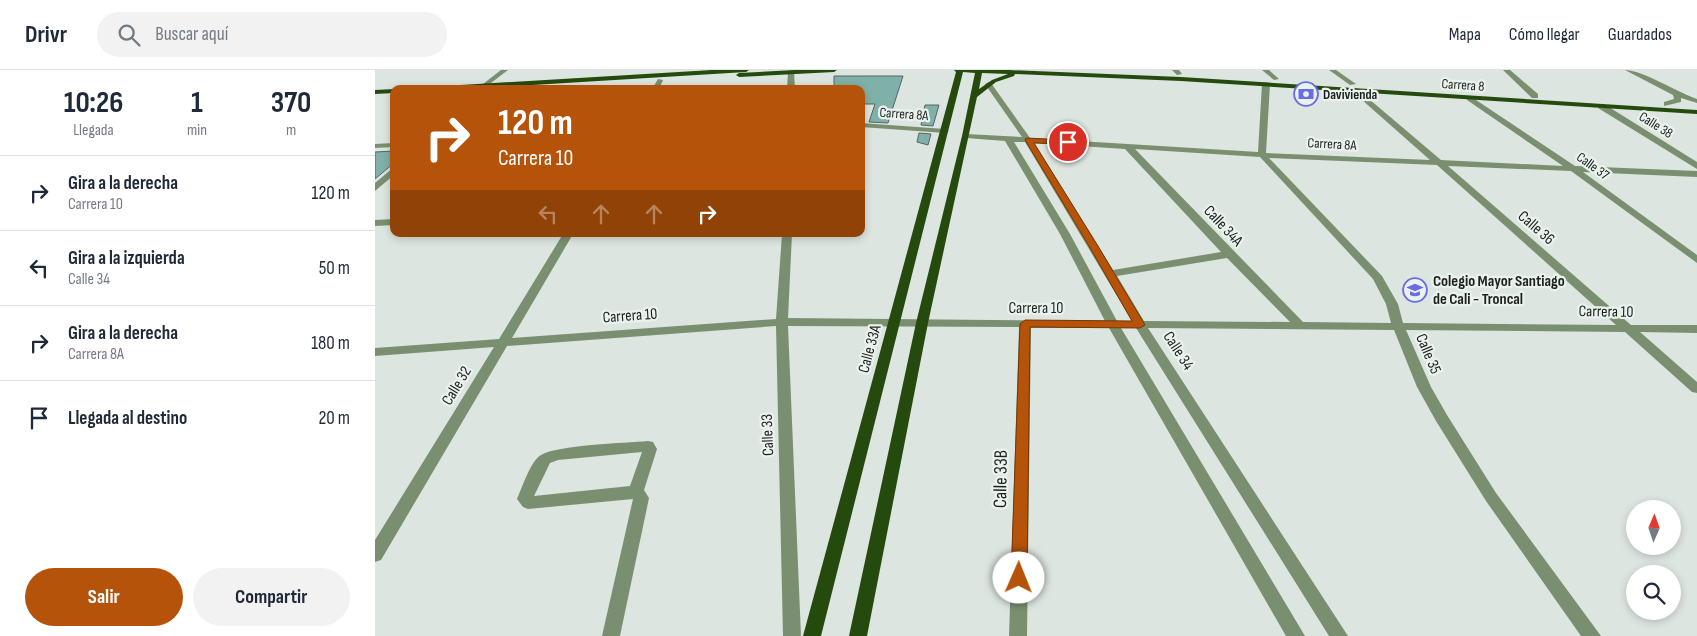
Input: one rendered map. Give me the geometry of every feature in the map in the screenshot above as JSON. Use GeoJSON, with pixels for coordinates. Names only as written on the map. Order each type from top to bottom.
{"type":"FeatureCollection","features":[{"type":"Feature","properties":{"kind":"main road"},"geometry":{"type":"LineString","coordinates":[[501,85],[746,70]]}},
{"type":"Feature","properties":{"kind":"main road"},"geometry":{"type":"LineString","coordinates":[[581,85],[834,70]]}},
{"type":"Feature","properties":{"kind":"main road","name":"Carrera 8"},"geometry":{"type":"LineString","coordinates":[[959,70],[1271,81],[1697,106]]}},
{"type":"Feature","properties":{"kind":"main road","name":"Calle 33A"},"geometry":{"type":"LineString","coordinates":[[812,636],[945,131],[959,70]]}},
{"type":"Feature","properties":{"kind":"main road"},"geometry":{"type":"LineString","coordinates":[[858,636],[922,323],[971,115],[975,70]]}},
{"type":"Feature","properties":{"kind":"main road"},"geometry":{"type":"LineString","coordinates":[[971,115],[965,107],[975,70]]}},
{"type":"Feature","properties":{"kind":"main road","name":"Carrera 8"},"geometry":{"type":"LineString","coordinates":[[1102,70],[1177,72],[1470,98],[1697,112]]}},
{"type":"Feature","properties":{"kind":"main road"},"geometry":{"type":"LineString","coordinates":[[974,96],[989,84],[1006,77],[1029,72]]}},
{"type":"Feature","properties":{"kind":"main road"},"geometry":{"type":"LineString","coordinates":[[375,92],[390,91]]}},
{"type":"Feature","properties":{"kind":"main road"},"geometry":{"type":"LineString","coordinates":[[375,97],[390,96]]}},
{"type":"Feature","properties":{"kind":"street"},"geometry":{"type":"LineString","coordinates":[[486,85],[505,70]]}},
{"type":"Feature","properties":{"kind":"street"},"geometry":{"type":"LineString","coordinates":[[1262,155],[1271,81],[1265,70]]}},
{"type":"Feature","properties":{"kind":"street","name":"Calle 36"},"geometry":{"type":"LineString","coordinates":[[1333,70],[1697,389]]}},
{"type":"Feature","properties":{"kind":"street"},"geometry":{"type":"LineString","coordinates":[[1506,70],[1535,96]]}},
{"type":"Feature","properties":{"kind":"street"},"geometry":{"type":"LineString","coordinates":[[1629,70],[1676,94],[1697,101]]}},
{"type":"Feature","properties":{"kind":"street"},"geometry":{"type":"LineString","coordinates":[[791,72],[791,85]]}},
{"type":"Feature","properties":{"kind":"street"},"geometry":{"type":"LineString","coordinates":[[657,85],[660,80]]}},
{"type":"Feature","properties":{"kind":"street","name":"Calle 34"},"geometry":{"type":"LineString","coordinates":[[989,84],[1028,140],[1111,274],[1140,325],[1339,636]]}},
{"type":"Feature","properties":{"kind":"street"},"geometry":{"type":"LineString","coordinates":[[1667,104],[1678,100],[1676,94]]}},
{"type":"Feature","properties":{"kind":"street","name":"Calle 37"},"geometry":{"type":"LineString","coordinates":[[1470,98],[1571,167],[1697,260]]}},
{"type":"Feature","properties":{"kind":"street","name":"Calle 38"},"geometry":{"type":"LineString","coordinates":[[1601,106],[1697,166]]}},
{"type":"Feature","properties":{"kind":"street","name":"Carrera 8A"},"geometry":{"type":"LineString","coordinates":[[865,125],[945,131]]}},
{"type":"Feature","properties":{"kind":"street","name":"Carrera 8A"},"geometry":{"type":"LineString","coordinates":[[966,136],[1262,155],[1697,174]]}},
{"type":"Feature","properties":{"kind":"street"},"geometry":{"type":"LineString","coordinates":[[1008,139],[1065,234],[1113,324],[1296,636]]}},
{"type":"Feature","properties":{"kind":"street"},"geometry":{"type":"LineString","coordinates":[[375,146],[390,145]]}},
{"type":"Feature","properties":{"kind":"street","name":"Calle 34A"},"geometry":{"type":"LineString","coordinates":[[1127,146],[1299,325]]}},
{"type":"Feature","properties":{"kind":"street","name":"Calle 35"},"geometry":{"type":"LineString","coordinates":[[1262,155],[1372,269],[1392,304],[1398,326],[1425,387],[1445,426],[1491,497],[1592,636]]}},
{"type":"Feature","properties":{"kind":"street"},"geometry":{"type":"LineString","coordinates":[[375,188],[390,174]]}},
{"type":"Feature","properties":{"kind":"street"},"geometry":{"type":"LineString","coordinates":[[375,223],[390,222]]}},
{"type":"Feature","properties":{"kind":"street"},"geometry":{"type":"LineString","coordinates":[[1065,234],[1085,232]]}},
{"type":"Feature","properties":{"kind":"street","name":"Calle 32"},"geometry":{"type":"LineString","coordinates":[[375,555],[566,237]]}},
{"type":"Feature","properties":{"kind":"street","name":"Calle 33"},"geometry":{"type":"LineString","coordinates":[[787,237],[782,322],[792,636]]}},
{"type":"Feature","properties":{"kind":"street"},"geometry":{"type":"LineString","coordinates":[[1111,274],[1229,254]]}},
{"type":"Feature","properties":{"kind":"street","name":"Carrera 10"},"geometry":{"type":"LineString","coordinates":[[375,352],[782,322],[1697,329]]}},
{"type":"Feature","properties":{"kind":"street","name":"Calle 33B"},"geometry":{"type":"LineString","coordinates":[[1018,636],[1025,324]]}},
{"type":"Feature","properties":{"kind":"street"},"geometry":{"type":"LineString","coordinates":[[648,446],[650,449],[636,491],[528,503],[525,498],[540,465],[545,459],[557,455],[648,446]]}},
{"type":"Feature","properties":{"kind":"street"},"geometry":{"type":"LineString","coordinates":[[611,636],[641,498],[636,491]]}},
{"type":"Feature","properties":{"kind":"building"},"geometry":{"type":"Polygon","coordinates":[[[834,76],[903,76],[888,123],[869,122],[875,104],[865,104],[865,85],[834,85],[834,76]]]}},
{"type":"Feature","properties":{"kind":"building"},"geometry":{"type":"Polygon","coordinates":[[[925,105],[939,105],[933,126],[921,125],[925,105]]]}},
{"type":"Feature","properties":{"kind":"building"},"geometry":{"type":"Polygon","coordinates":[[[919,133],[931,134],[928,145],[917,142],[919,133]]]}},
{"type":"Feature","properties":{"kind":"building"},"geometry":{"type":"Polygon","coordinates":[[[390,151],[390,166],[375,179],[375,152],[390,151]]]}},
{"type":"Feature","properties":{"kind":"place","name":"Davivienda"},"geometry":{"type":"Point","coordinates":[1306,94]}},
{"type":"Feature","properties":{"kind":"place","name":"Colegio Mayor Santiago de Cali - Troncal"},"geometry":{"type":"Point","coordinates":[1415,290]}},
{"type":"Feature","properties":{"kind":"route"},"geometry":{"type":"LineString","coordinates":[[1019,578],[1025,324],[1140,325],[1111,274],[1028,140],[1068,142]]}}]}
